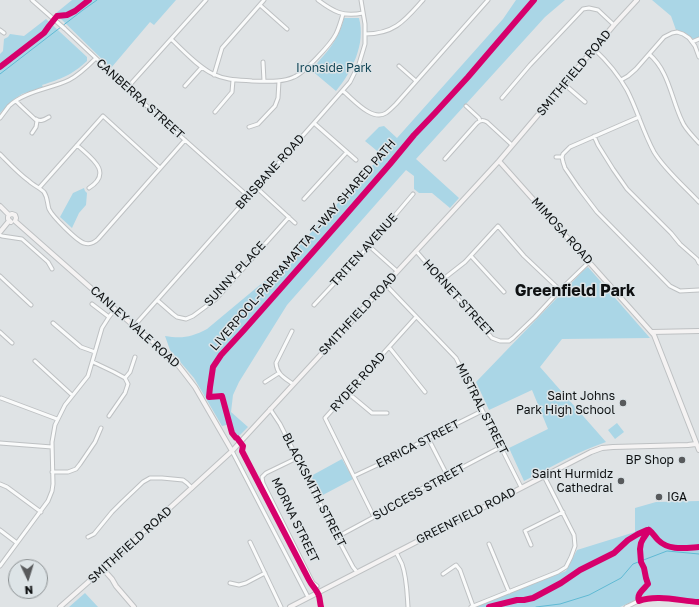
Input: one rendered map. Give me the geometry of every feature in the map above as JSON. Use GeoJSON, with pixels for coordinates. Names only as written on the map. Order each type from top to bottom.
{"type":"FeatureCollection","features":[{"type":"Feature","properties":{"kind":"main road","name":"SMITHFIELD ROAD"},"geometry":{"type":"LineString","coordinates":[[60,607],[104,569],[232,450],[499,161],[636,1]]}},
{"type":"Feature","properties":{"kind":"main road","name":"MIMOSA ROAD"},"geometry":{"type":"LineString","coordinates":[[499,161],[652,332],[657,340],[699,450]]}},
{"type":"Feature","properties":{"kind":"main road"},"geometry":{"type":"LineString","coordinates":[[0,206],[9,214],[15,215],[15,221],[9,221]]}},
{"type":"Feature","properties":{"kind":"main road"},"geometry":{"type":"LineString","coordinates":[[0,233],[9,221],[9,214]]}},
{"type":"Feature","properties":{"kind":"main road","name":"CANLEY VALE ROAD"},"geometry":{"type":"LineString","coordinates":[[15,221],[166,353],[195,387],[232,450]]}},
{"type":"Feature","properties":{"kind":"main road"},"geometry":{"type":"LineString","coordinates":[[652,332],[699,331]]}},
{"type":"Feature","properties":{"kind":"main road","name":"GREENFIELD ROAD"},"geometry":{"type":"LineString","coordinates":[[290,607],[590,452],[602,448],[613,447],[696,444]]}},
{"type":"Feature","properties":{"kind":"main road"},"geometry":{"type":"LineString","coordinates":[[104,569],[134,607]]}},
{"type":"Feature","properties":{"kind":"street","name":"CANBERRA STREET"},"geometry":{"type":"LineString","coordinates":[[32,0],[248,197]]}},
{"type":"Feature","properties":{"kind":"street"},"geometry":{"type":"LineString","coordinates":[[127,88],[206,0]]}},
{"type":"Feature","properties":{"kind":"street"},"geometry":{"type":"LineString","coordinates":[[214,75],[222,48],[264,0]]}},
{"type":"Feature","properties":{"kind":"street"},"geometry":{"type":"LineString","coordinates":[[318,0],[332,10],[343,14],[363,13]]}},
{"type":"Feature","properties":{"kind":"street","name":"BRISBANE ROAD"},"geometry":{"type":"LineString","coordinates":[[134,326],[314,124],[352,79],[359,64],[366,34],[361,0]]}},
{"type":"Feature","properties":{"kind":"street"},"geometry":{"type":"LineString","coordinates":[[366,34],[385,32],[399,24],[406,19],[423,0]]}},
{"type":"Feature","properties":{"kind":"street"},"geometry":{"type":"LineString","coordinates":[[343,90],[368,112],[374,115],[386,113],[396,104],[488,0]]}},
{"type":"Feature","properties":{"kind":"street"},"geometry":{"type":"LineString","coordinates":[[260,5],[287,29]]}},
{"type":"Feature","properties":{"kind":"street"},"geometry":{"type":"LineString","coordinates":[[502,98],[530,65],[583,9],[589,8],[598,10],[614,25]]}},
{"type":"Feature","properties":{"kind":"street"},"geometry":{"type":"LineString","coordinates":[[171,39],[202,67],[214,75],[234,80],[279,81],[293,78],[306,69],[333,40],[339,28],[343,14]]}},
{"type":"Feature","properties":{"kind":"street"},"geometry":{"type":"LineString","coordinates":[[0,30],[4,33]]}},
{"type":"Feature","properties":{"kind":"street"},"geometry":{"type":"LineString","coordinates":[[621,80],[636,69],[664,37],[672,33],[677,32],[684,34],[689,38],[699,57]]}},
{"type":"Feature","properties":{"kind":"street"},"geometry":{"type":"LineString","coordinates":[[692,42],[699,39]]}},
{"type":"Feature","properties":{"kind":"street"},"geometry":{"type":"LineString","coordinates":[[594,49],[610,65],[621,80],[630,96],[652,148],[657,156],[699,202]]}},
{"type":"Feature","properties":{"kind":"street"},"geometry":{"type":"LineString","coordinates":[[649,54],[665,74],[682,122],[699,143]]}},
{"type":"Feature","properties":{"kind":"street"},"geometry":{"type":"LineString","coordinates":[[0,118],[16,101],[30,94],[69,80],[84,70],[95,59]]}},
{"type":"Feature","properties":{"kind":"street"},"geometry":{"type":"LineString","coordinates":[[263,62],[264,81]]}},
{"type":"Feature","properties":{"kind":"street"},"geometry":{"type":"LineString","coordinates":[[399,66],[416,81]]}},
{"type":"Feature","properties":{"kind":"street"},"geometry":{"type":"LineString","coordinates":[[185,86],[202,67]]}},
{"type":"Feature","properties":{"kind":"street"},"geometry":{"type":"LineString","coordinates":[[215,112],[232,92],[234,80]]}},
{"type":"Feature","properties":{"kind":"street"},"geometry":{"type":"LineString","coordinates":[[249,127],[258,124],[275,106],[278,98],[279,81]]}},
{"type":"Feature","properties":{"kind":"street"},"geometry":{"type":"LineString","coordinates":[[564,84],[585,102]]}},
{"type":"Feature","properties":{"kind":"street"},"geometry":{"type":"LineString","coordinates":[[16,101],[40,121],[49,117]]}},
{"type":"Feature","properties":{"kind":"street"},"geometry":{"type":"LineString","coordinates":[[466,106],[479,118],[480,121]]}},
{"type":"Feature","properties":{"kind":"street"},"geometry":{"type":"LineString","coordinates":[[39,188],[103,116],[160,168]]}},
{"type":"Feature","properties":{"kind":"street"},"geometry":{"type":"LineString","coordinates":[[639,117],[570,147],[562,157],[565,168],[597,212],[670,286],[680,291],[699,290]]}},
{"type":"Feature","properties":{"kind":"street"},"geometry":{"type":"LineString","coordinates":[[32,133],[36,127],[36,119]]}},
{"type":"Feature","properties":{"kind":"street"},"geometry":{"type":"LineString","coordinates":[[444,159],[480,121],[487,122],[512,145]]}},
{"type":"Feature","properties":{"kind":"street"},"geometry":{"type":"LineString","coordinates":[[314,124],[356,160]]}},
{"type":"Feature","properties":{"kind":"street"},"geometry":{"type":"LineString","coordinates":[[594,136],[598,145],[627,189],[680,244],[697,259],[699,263]]}},
{"type":"Feature","properties":{"kind":"street"},"geometry":{"type":"LineString","coordinates":[[0,154],[16,171],[43,192],[47,198],[49,209],[53,216],[81,242],[90,244],[98,239],[185,140]]}},
{"type":"Feature","properties":{"kind":"street"},"geometry":{"type":"LineString","coordinates":[[77,145],[100,168],[99,178],[90,188]]}},
{"type":"Feature","properties":{"kind":"street"},"geometry":{"type":"LineString","coordinates":[[304,199],[347,152]]}},
{"type":"Feature","properties":{"kind":"street"},"geometry":{"type":"LineString","coordinates":[[556,157],[562,157]]}},
{"type":"Feature","properties":{"kind":"street"},"geometry":{"type":"LineString","coordinates":[[257,188],[295,222]]}},
{"type":"Feature","properties":{"kind":"street","name":"TRITEN AVENUE"},"geometry":{"type":"LineString","coordinates":[[314,305],[369,246],[413,194]]}},
{"type":"Feature","properties":{"kind":"street","name":"SUNNY PLACE"},"geometry":{"type":"LineString","coordinates":[[157,300],[177,317],[186,318],[193,316],[216,299],[289,217]]}},
{"type":"Feature","properties":{"kind":"street"},"geometry":{"type":"LineString","coordinates":[[442,280],[465,262],[498,226],[524,256],[560,290]]}},
{"type":"Feature","properties":{"kind":"street"},"geometry":{"type":"LineString","coordinates":[[0,233],[2,236],[22,239],[48,262],[52,269]]}},
{"type":"Feature","properties":{"kind":"street"},"geometry":{"type":"LineString","coordinates":[[369,246],[397,271]]}},
{"type":"Feature","properties":{"kind":"street","name":"HORNET STREET"},"geometry":{"type":"LineString","coordinates":[[416,251],[492,338],[500,341],[509,341],[513,338],[535,318],[560,290],[590,262]]}},
{"type":"Feature","properties":{"kind":"street"},"geometry":{"type":"LineString","coordinates":[[471,256],[504,292]]}},
{"type":"Feature","properties":{"kind":"street"},"geometry":{"type":"LineString","coordinates":[[0,276],[31,305]]}},
{"type":"Feature","properties":{"kind":"street","name":"MISTRAL STREET"},"geometry":{"type":"LineString","coordinates":[[385,284],[456,358],[521,487]]}},
{"type":"Feature","properties":{"kind":"street"},"geometry":{"type":"LineString","coordinates":[[92,304],[109,317]]}},
{"type":"Feature","properties":{"kind":"street"},"geometry":{"type":"LineString","coordinates":[[0,566],[47,503],[53,484],[52,437],[58,419],[65,405],[88,376],[100,332],[115,309]]}},
{"type":"Feature","properties":{"kind":"street","name":"RYDER ROAD"},"geometry":{"type":"LineString","coordinates":[[374,517],[325,418],[416,317]]}},
{"type":"Feature","properties":{"kind":"street"},"geometry":{"type":"LineString","coordinates":[[53,323],[81,347],[95,352]]}},
{"type":"Feature","properties":{"kind":"street"},"geometry":{"type":"LineString","coordinates":[[292,331],[276,363],[276,369],[293,384]]}},
{"type":"Feature","properties":{"kind":"street"},"geometry":{"type":"LineString","coordinates":[[0,332],[12,343]]}},
{"type":"Feature","properties":{"kind":"street"},"geometry":{"type":"LineString","coordinates":[[389,347],[425,392]]}},
{"type":"Feature","properties":{"kind":"street"},"geometry":{"type":"LineString","coordinates":[[125,378],[130,372],[135,357]]}},
{"type":"Feature","properties":{"kind":"street"},"geometry":{"type":"LineString","coordinates":[[35,362],[72,395]]}},
{"type":"Feature","properties":{"kind":"street"},"geometry":{"type":"LineString","coordinates":[[93,362],[125,378],[128,384],[125,393],[109,416]]}},
{"type":"Feature","properties":{"kind":"street"},"geometry":{"type":"LineString","coordinates":[[265,382],[279,373]]}},
{"type":"Feature","properties":{"kind":"street"},"geometry":{"type":"LineString","coordinates":[[348,393],[372,413],[387,413]]}},
{"type":"Feature","properties":{"kind":"street"},"geometry":{"type":"LineString","coordinates":[[1,398],[58,419]]}},
{"type":"Feature","properties":{"kind":"street","name":"BLACKSMITH STREET"},"geometry":{"type":"LineString","coordinates":[[270,409],[280,424],[337,537],[357,572]]}},
{"type":"Feature","properties":{"kind":"street","name":"ERRICA STREET"},"geometry":{"type":"LineString","coordinates":[[354,476],[482,411]]}},
{"type":"Feature","properties":{"kind":"street"},"geometry":{"type":"LineString","coordinates":[[52,472],[68,472],[76,469],[95,442],[100,428]]}},
{"type":"Feature","properties":{"kind":"street"},"geometry":{"type":"LineString","coordinates":[[428,438],[447,475]]}},
{"type":"Feature","properties":{"kind":"street"},"geometry":{"type":"LineString","coordinates":[[0,443],[52,447]]}},
{"type":"Feature","properties":{"kind":"street","name":"SUCCESS STREET"},"geometry":{"type":"LineString","coordinates":[[337,537],[407,501],[421,489],[501,447]]}},
{"type":"Feature","properties":{"kind":"street"},"geometry":{"type":"LineString","coordinates":[[232,450],[308,597]]}},
{"type":"Feature","properties":{"kind":"street","name":"MORNA STREET"},"geometry":{"type":"LineString","coordinates":[[297,458],[266,473],[262,477],[262,482],[313,583],[317,586]]}},
{"type":"Feature","properties":{"kind":"street"},"geometry":{"type":"LineString","coordinates":[[443,574],[456,565],[460,570],[472,607],[558,572],[566,567],[574,546],[574,534],[544,476]]}},
{"type":"Feature","properties":{"kind":"street"},"geometry":{"type":"LineString","coordinates":[[88,537],[94,534],[122,502],[143,482],[150,478],[183,480],[192,488]]}},
{"type":"Feature","properties":{"kind":"street"},"geometry":{"type":"LineString","coordinates":[[0,484],[8,487],[41,512]]}},
{"type":"Feature","properties":{"kind":"street"},"geometry":{"type":"LineString","coordinates":[[531,545],[525,531],[563,512]]}},
{"type":"Feature","properties":{"kind":"street"},"geometry":{"type":"LineString","coordinates":[[0,530],[18,543]]}},
{"type":"Feature","properties":{"kind":"street"},"geometry":{"type":"LineString","coordinates":[[250,542],[281,607]]}},
{"type":"Feature","properties":{"kind":"street"},"geometry":{"type":"LineString","coordinates":[[489,544],[509,592]]}},
{"type":"Feature","properties":{"kind":"street"},"geometry":{"type":"LineString","coordinates":[[396,552],[405,576],[408,607]]}},
{"type":"Feature","properties":{"kind":"street"},"geometry":{"type":"LineString","coordinates":[[230,583],[239,585],[246,583],[265,573]]}},
{"type":"Feature","properties":{"kind":"street"},"geometry":{"type":"LineString","coordinates":[[628,607],[648,598],[699,602]]}},
{"type":"Feature","properties":{"kind":"street"},"geometry":{"type":"LineString","coordinates":[[683,601],[683,607]]}},
{"type":"Feature","properties":{"kind":"green space"},"geometry":{"type":"Polygon","coordinates":[[[72,0],[176,0],[154,25],[150,22],[111,68],[56,13],[72,0]]]}},
{"type":"Feature","properties":{"kind":"green space"},"geometry":{"type":"Polygon","coordinates":[[[516,0],[565,0],[545,17],[416,159],[459,198],[450,208],[432,193],[419,193],[414,189],[414,176],[406,170],[287,305],[239,382],[233,395],[231,412],[248,427],[240,435],[235,437],[231,424],[222,426],[194,378],[170,350],[165,336],[187,337],[207,329],[273,274],[382,155],[365,141],[379,127],[384,126],[397,138],[503,19],[516,0]]]}},
{"type":"Feature","properties":{"kind":"green space"},"geometry":{"type":"Polygon","coordinates":[[[652,0],[699,0],[699,37],[693,39],[685,33],[676,30],[671,16],[652,0]]]}},
{"type":"Feature","properties":{"kind":"green space","name":"Ironside Park"},"geometry":{"type":"Polygon","coordinates":[[[344,18],[359,18],[361,38],[352,66],[336,91],[311,70],[327,52],[335,40],[344,18]]]}},
{"type":"Feature","properties":{"kind":"green space"},"geometry":{"type":"Polygon","coordinates":[[[46,19],[87,57],[87,61],[66,76],[42,85],[43,87],[22,94],[13,100],[0,113],[0,54],[3,51],[4,39],[10,34],[24,36],[46,19]]]}},
{"type":"Feature","properties":{"kind":"green space"},"geometry":{"type":"Polygon","coordinates":[[[84,188],[87,193],[86,205],[79,213],[72,228],[60,217],[73,193],[84,188]]]}},
{"type":"Feature","properties":{"kind":"green space"},"geometry":{"type":"Polygon","coordinates":[[[588,267],[650,338],[562,339],[540,367],[606,442],[574,455],[524,481],[509,448],[548,429],[532,390],[489,410],[476,382],[588,267]]]}},
{"type":"Feature","properties":{"kind":"green space"},"geometry":{"type":"Polygon","coordinates":[[[617,423],[624,432],[615,439],[608,430],[617,423]]]}},
{"type":"Feature","properties":{"kind":"green space"},"geometry":{"type":"Polygon","coordinates":[[[342,459],[353,479],[321,496],[311,476],[342,459]]]}},
{"type":"Feature","properties":{"kind":"green space"},"geometry":{"type":"Polygon","coordinates":[[[699,501],[699,600],[647,595],[620,607],[476,607],[566,571],[577,550],[635,532],[635,508],[656,502],[699,501]]]}},
{"type":"Feature","properties":{"kind":"green space"},"geometry":{"type":"Polygon","coordinates":[[[85,593],[98,607],[69,607],[85,593]]]}},
{"type":"Feature","properties":{"kind":"waterway"},"geometry":{"type":"LineString","coordinates":[[0,74],[97,0]]}},
{"type":"Feature","properties":{"kind":"waterway"},"geometry":{"type":"LineString","coordinates":[[536,607],[560,604],[589,595],[621,578],[633,564],[667,551],[699,554]]}},
{"type":"Feature","properties":{"kind":"cycle path"},"geometry":{"type":"LineString","coordinates":[[0,67],[44,33],[57,16],[67,15],[75,11],[89,0]]}},
{"type":"Feature","properties":{"kind":"cycle path","name":"LIVERPOOL-PARRAMATTA T-WAY SHARED PATH"},"geometry":{"type":"LineString","coordinates":[[321,607],[318,594],[309,580],[242,451],[243,446],[232,433],[222,396],[209,397],[213,367],[221,355],[343,218],[414,135],[468,77],[534,0]]}},
{"type":"Feature","properties":{"kind":"cycle path"},"geometry":{"type":"LineString","coordinates":[[649,530],[641,543],[640,549],[641,562],[648,584],[639,594],[639,601],[661,598],[699,602]]}},
{"type":"Feature","properties":{"kind":"cycle path"},"geometry":{"type":"LineString","coordinates":[[649,530],[662,544],[667,546],[677,548],[699,547]]}},
{"type":"Feature","properties":{"kind":"cycle path"},"geometry":{"type":"LineString","coordinates":[[489,607],[517,600],[533,598],[561,583],[580,570],[614,553],[628,540],[649,530]]}},
{"type":"Feature","properties":{"kind":"place","name":"Saint Johns Park High School"},"geometry":{"type":"Point","coordinates":[623,403]}},
{"type":"Feature","properties":{"kind":"place","name":"BP Shop"},"geometry":{"type":"Point","coordinates":[682,460]}},
{"type":"Feature","properties":{"kind":"place","name":"Saint Hurmidz Cathedral"},"geometry":{"type":"Point","coordinates":[621,481]}},
{"type":"Feature","properties":{"kind":"place","name":"IGA"},"geometry":{"type":"Point","coordinates":[659,497]}},
{"type":"Feature","properties":{"kind":"district","name":"Greenfield Park"},"geometry":{"type":"Point","coordinates":[575,291]}}]}
